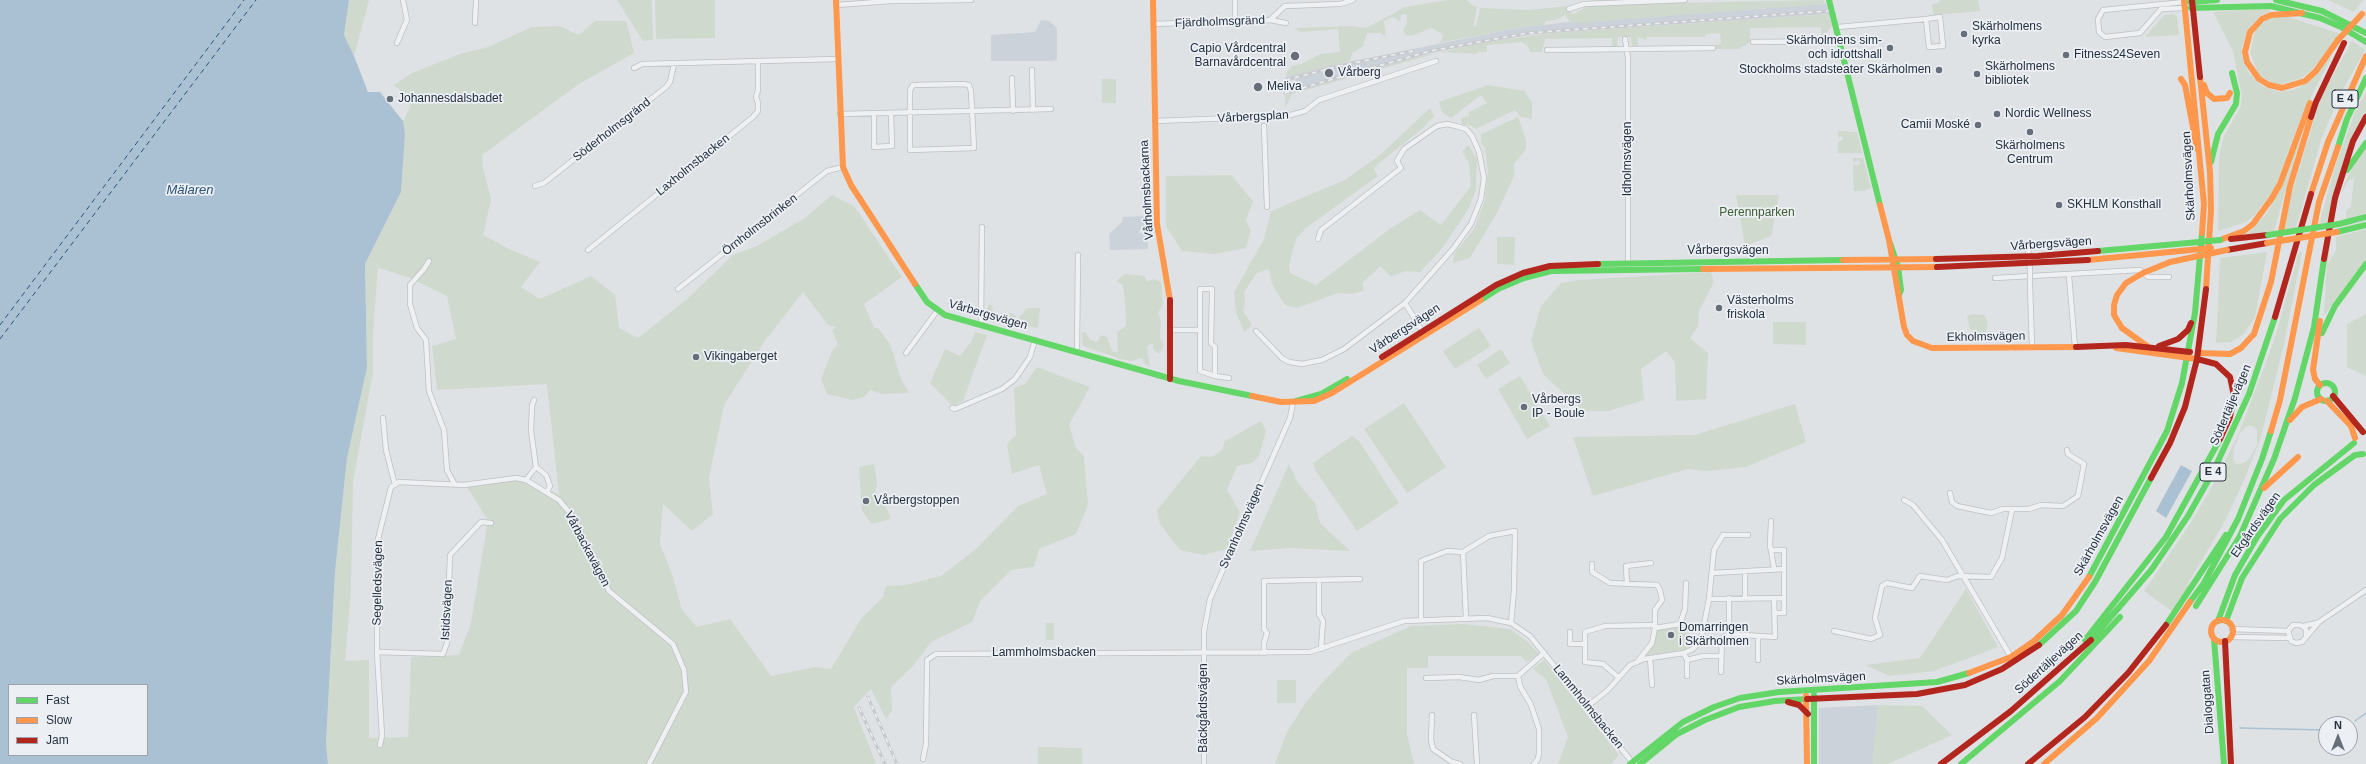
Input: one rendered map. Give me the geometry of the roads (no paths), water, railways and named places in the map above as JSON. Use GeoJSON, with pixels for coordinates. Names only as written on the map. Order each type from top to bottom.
{"type":"FeatureCollection","features":[{"type":"Feature","properties":{"kind":"main road","name":"Vårholmsbackarna"},"geometry":{"type":"LineString","coordinates":[[1153,0],[1157,224],[1169,287],[1171,330],[1170,379]]}},
{"type":"Feature","properties":{"kind":"main road","name":"Ekholmsvägen"},"geometry":{"type":"LineString","coordinates":[[1829,0],[1838,27],[1895,264],[1896,290],[1899,296],[1907,335],[1922,346],[1932,348],[2147,346],[2197,356]]}},
{"type":"Feature","properties":{"kind":"main road"},"geometry":{"type":"LineString","coordinates":[[2184,4],[2217,0]]}},
{"type":"Feature","properties":{"kind":"main road"},"geometry":{"type":"LineString","coordinates":[[2276,0],[2322,11],[2366,32]]}},
{"type":"Feature","properties":{"kind":"main road","name":"Vårbergsvägen"},"geometry":{"type":"LineString","coordinates":[[836,3],[843,167],[852,185],[922,294],[937,311],[1170,379],[1293,403],[1314,401],[1332,393],[1479,294],[1522,273],[1562,264],[1628,266],[1895,264],[1937,267],[2088,260],[2227,248]]}},
{"type":"Feature","properties":{"kind":"main road"},"geometry":{"type":"LineString","coordinates":[[2193,3],[2255,6],[2302,13],[2341,27],[2366,42]]}},
{"type":"Feature","properties":{"kind":"main road","name":"Skärholmsvägen"},"geometry":{"type":"LineString","coordinates":[[1640,764],[1664,743],[1704,720],[1739,708],[1775,701],[1917,694],[1948,689],[1983,678],[2058,629],[2076,610],[2095,582],[2170,443],[2185,407],[2197,356],[2208,269],[2211,210],[2210,172],[2193,3]]}},
{"type":"Feature","properties":{"kind":"main road","name":"Skärholmsvägen"},"geometry":{"type":"LineString","coordinates":[[1632,763],[1671,730],[1714,707],[1758,694],[1937,682],[1976,672],[2013,659],[2053,624],[2071,604],[2088,580],[2167,431],[2176,406],[2188,354],[2195,312],[2203,220],[2201,162],[2184,4]]}},
{"type":"Feature","properties":{"kind":"main road"},"geometry":{"type":"LineString","coordinates":[[2302,13],[2271,15],[2262,19],[2252,29],[2246,42],[2245,52],[2247,62],[2259,79],[2269,85],[2282,88],[2305,81],[2316,71],[2341,42],[2364,12]]}},
{"type":"Feature","properties":{"kind":"main road"},"geometry":{"type":"LineString","coordinates":[[2220,240],[2244,231],[2253,224],[2272,198],[2280,184],[2311,101],[2341,42]]}},
{"type":"Feature","properties":{"kind":"main road"},"geometry":{"type":"LineString","coordinates":[[2197,356],[2230,354],[2242,348],[2254,334],[2270,282],[2290,186],[2316,102],[2341,42]]}},
{"type":"Feature","properties":{"kind":"main road","name":"Södertäljevägen"},"geometry":{"type":"LineString","coordinates":[[1941,764],[2011,711],[2098,633],[2133,594],[2173,541],[2213,472],[2242,411],[2278,309],[2309,199],[2328,142],[2366,56]]}},
{"type":"Feature","properties":{"kind":"main road"},"geometry":{"type":"LineString","coordinates":[[2210,172],[2216,141],[2236,104],[2238,93],[2232,73]]}},
{"type":"Feature","properties":{"kind":"main road"},"geometry":{"type":"LineString","coordinates":[[2201,76],[2207,93],[2214,98],[2220,100],[2227,98],[2230,93]]}},
{"type":"Feature","properties":{"kind":"main road","name":"E 4"},"geometry":{"type":"LineString","coordinates":[[2044,764],[2097,718],[2130,684],[2179,622],[2204,583],[2238,519],[2257,472],[2280,400],[2319,202],[2347,119],[2366,78]]}},
{"type":"Feature","properties":{"kind":"main road"},"geometry":{"type":"LineString","coordinates":[[2181,79],[2185,85],[2195,143],[2201,162]]}},
{"type":"Feature","properties":{"kind":"main road"},"geometry":{"type":"LineString","coordinates":[[2179,622],[2192,610],[2216,577],[2240,536],[2286,426],[2310,348],[2328,229],[2354,141],[2366,117]]}},
{"type":"Feature","properties":{"kind":"main road"},"geometry":{"type":"LineString","coordinates":[[2341,181],[2366,143]]}},
{"type":"Feature","properties":{"kind":"main road"},"geometry":{"type":"LineString","coordinates":[[2220,240],[2268,236],[2339,224],[2366,217]]}},
{"type":"Feature","properties":{"kind":"main road"},"geometry":{"type":"LineString","coordinates":[[2147,346],[2122,328],[2114,315],[2114,305],[2117,295],[2126,283],[2143,273],[2170,262],[2227,248],[2337,232],[2366,225]]}},
{"type":"Feature","properties":{"kind":"main road","name":"Vårbergsvägen"},"geometry":{"type":"LineString","coordinates":[[1895,264],[1936,259],[2038,256],[2220,240]]}},
{"type":"Feature","properties":{"kind":"main road"},"geometry":{"type":"LineString","coordinates":[[2318,341],[2335,306],[2366,264]]}},
{"type":"Feature","properties":{"kind":"main road"},"geometry":{"type":"LineString","coordinates":[[2323,266],[2318,341],[2313,373],[2320,385],[2317,394],[2351,426],[2356,450],[2364,454]]}},
{"type":"Feature","properties":{"kind":"main road"},"geometry":{"type":"LineString","coordinates":[[2156,347],[2171,342],[2183,335],[2191,325],[2195,312]]}},
{"type":"Feature","properties":{"kind":"main road","name":"Ekholmsvägen"},"geometry":{"type":"LineString","coordinates":[[2110,347],[2188,354]]}},
{"type":"Feature","properties":{"kind":"main road"},"geometry":{"type":"LineString","coordinates":[[2065,664],[2166,537],[2192,494],[2223,434],[2233,403],[2232,382],[2221,368],[2197,356]]}},
{"type":"Feature","properties":{"kind":"main road"},"geometry":{"type":"LineString","coordinates":[[2320,385],[2325,383],[2331,385],[2334,390],[2334,396],[2364,432]]}},
{"type":"Feature","properties":{"kind":"main road"},"geometry":{"type":"LineString","coordinates":[[2286,426],[2302,407],[2334,396]]}},
{"type":"Feature","properties":{"kind":"main road","name":"Ekgårdsvägen"},"geometry":{"type":"LineString","coordinates":[[2218,621],[2235,575],[2257,537],[2284,500],[2364,432]]}},
{"type":"Feature","properties":{"kind":"main road","name":"Ekgårdsvägen"},"geometry":{"type":"LineString","coordinates":[[2226,622],[2242,578],[2280,519],[2314,485],[2355,455],[2364,454]]}},
{"type":"Feature","properties":{"kind":"main road"},"geometry":{"type":"LineString","coordinates":[[2260,491],[2298,457]]}},
{"type":"Feature","properties":{"kind":"main road"},"geometry":{"type":"LineString","coordinates":[[2028,764],[2085,717],[2128,673],[2165,627],[2238,519]]}},
{"type":"Feature","properties":{"kind":"main road"},"geometry":{"type":"LineString","coordinates":[[1961,764],[2060,682],[2121,616],[2133,594]]}},
{"type":"Feature","properties":{"kind":"main road"},"geometry":{"type":"LineString","coordinates":[[2218,621],[2226,622],[2232,629],[2231,637],[2225,641],[2214,639],[2212,627],[2218,621]]}},
{"type":"Feature","properties":{"kind":"main road","name":"Dialoggatan"},"geometry":{"type":"LineString","coordinates":[[2214,639],[2224,764]]}},
{"type":"Feature","properties":{"kind":"main road","name":"Dialoggatan"},"geometry":{"type":"LineString","coordinates":[[2225,641],[2224,650],[2231,764]]}},
{"type":"Feature","properties":{"kind":"main road"},"geometry":{"type":"LineString","coordinates":[[1814,690],[1814,764]]}},
{"type":"Feature","properties":{"kind":"main road"},"geometry":{"type":"LineString","coordinates":[[1806,691],[1808,714],[1806,764]]}},
{"type":"Feature","properties":{"kind":"main road"},"geometry":{"type":"LineString","coordinates":[[1775,701],[1794,703],[1808,714]]}},
{"type":"Feature","properties":{"kind":"street"},"geometry":{"type":"LineString","coordinates":[[397,43],[407,20],[403,0]]}},
{"type":"Feature","properties":{"kind":"street"},"geometry":{"type":"LineString","coordinates":[[475,23],[476,0]]}},
{"type":"Feature","properties":{"kind":"street"},"geometry":{"type":"LineString","coordinates":[[836,3],[971,0]]}},
{"type":"Feature","properties":{"kind":"street"},"geometry":{"type":"LineString","coordinates":[[1235,0],[1235,22]]}},
{"type":"Feature","properties":{"kind":"street"},"geometry":{"type":"LineString","coordinates":[[1270,20],[1285,6],[1340,4],[1353,0]]}},
{"type":"Feature","properties":{"kind":"street"},"geometry":{"type":"LineString","coordinates":[[1569,9],[1584,4],[1685,0]]}},
{"type":"Feature","properties":{"kind":"street"},"geometry":{"type":"LineString","coordinates":[[2184,4],[2161,9],[2140,33],[2105,37],[2099,32],[2098,19],[2103,10],[2184,4]]}},
{"type":"Feature","properties":{"kind":"street"},"geometry":{"type":"LineString","coordinates":[[1838,27],[1940,17],[1943,46],[1929,47],[1926,19]]}},
{"type":"Feature","properties":{"kind":"street","name":"Fjärdholmsgränd"},"geometry":{"type":"LineString","coordinates":[[1153,24],[1270,20],[1286,23]]}},
{"type":"Feature","properties":{"kind":"street","name":"Idholmsvägen"},"geometry":{"type":"LineString","coordinates":[[1625,39],[1625,49],[1628,58],[1628,266]]}},
{"type":"Feature","properties":{"kind":"street"},"geometry":{"type":"LineString","coordinates":[[1753,42],[1841,41]]}},
{"type":"Feature","properties":{"kind":"street"},"geometry":{"type":"LineString","coordinates":[[1547,50],[1713,48]]}},
{"type":"Feature","properties":{"kind":"street"},"geometry":{"type":"LineString","coordinates":[[634,68],[642,64],[838,59]]}},
{"type":"Feature","properties":{"kind":"street","name":"Vårbergsplan"},"geometry":{"type":"LineString","coordinates":[[1155,121],[1287,116],[1305,111],[1319,100],[1436,61]]}},
{"type":"Feature","properties":{"kind":"street","name":"Laxholmsbacken"},"geometry":{"type":"LineString","coordinates":[[588,250],[753,117],[758,110],[756,97],[758,90],[758,62]]}},
{"type":"Feature","properties":{"kind":"street","name":"Söderholmsgränd"},"geometry":{"type":"LineString","coordinates":[[536,186],[544,183],[666,88],[670,82],[674,64]]}},
{"type":"Feature","properties":{"kind":"street"},"geometry":{"type":"LineString","coordinates":[[1032,70],[1033,110]]}},
{"type":"Feature","properties":{"kind":"street"},"geometry":{"type":"LineString","coordinates":[[1012,78],[1013,111]]}},
{"type":"Feature","properties":{"kind":"street"},"geometry":{"type":"LineString","coordinates":[[955,84],[969,85],[971,110],[973,113],[974,148],[910,150],[910,112],[910,90],[913,86],[955,84]]}},
{"type":"Feature","properties":{"kind":"street"},"geometry":{"type":"LineString","coordinates":[[840,114],[971,110],[1051,110]]}},
{"type":"Feature","properties":{"kind":"street"},"geometry":{"type":"LineString","coordinates":[[874,113],[874,147],[892,146],[892,113]]}},
{"type":"Feature","properties":{"kind":"street"},"geometry":{"type":"LineString","coordinates":[[1256,331],[1282,358],[1289,362],[1302,364],[1322,360],[1344,350],[1405,303],[1462,237],[1471,224],[1481,199],[1484,178],[1482,164],[1472,136],[1466,129],[1447,124],[1437,126],[1404,149],[1397,161],[1401,168],[1321,230],[1318,239]]}},
{"type":"Feature","properties":{"kind":"street"},"geometry":{"type":"LineString","coordinates":[[1264,126],[1267,207]]}},
{"type":"Feature","properties":{"kind":"street","name":"Örnholmsbrinken"},"geometry":{"type":"LineString","coordinates":[[678,289],[827,171],[833,168],[843,167]]}},
{"type":"Feature","properties":{"kind":"street"},"geometry":{"type":"LineString","coordinates":[[981,325],[982,227]]}},
{"type":"Feature","properties":{"kind":"street"},"geometry":{"type":"LineString","coordinates":[[2028,246],[2032,347]]}},
{"type":"Feature","properties":{"kind":"street"},"geometry":{"type":"LineString","coordinates":[[1077,352],[1078,255]]}},
{"type":"Feature","properties":{"kind":"street"},"geometry":{"type":"LineString","coordinates":[[429,261],[410,285],[410,304],[417,328],[426,340],[429,391],[444,430],[447,470],[455,485]]}},
{"type":"Feature","properties":{"kind":"street"},"geometry":{"type":"LineString","coordinates":[[1995,278],[2069,276],[2140,270],[2148,277],[2169,277]]}},
{"type":"Feature","properties":{"kind":"street"},"geometry":{"type":"LineString","coordinates":[[2069,276],[2075,347]]}},
{"type":"Feature","properties":{"kind":"street"},"geometry":{"type":"LineString","coordinates":[[1215,376],[1215,347],[1211,343],[1212,289],[1200,289],[1200,372],[1215,376],[1229,378]]}},
{"type":"Feature","properties":{"kind":"street"},"geometry":{"type":"LineString","coordinates":[[1405,303],[1424,332]]}},
{"type":"Feature","properties":{"kind":"street"},"geometry":{"type":"LineString","coordinates":[[906,353],[937,311]]}},
{"type":"Feature","properties":{"kind":"street"},"geometry":{"type":"LineString","coordinates":[[1171,330],[1199,330]]}},
{"type":"Feature","properties":{"kind":"street"},"geometry":{"type":"LineString","coordinates":[[952,408],[955,409],[1002,389],[1015,380],[1030,357],[1035,340]]}},
{"type":"Feature","properties":{"kind":"street"},"geometry":{"type":"LineString","coordinates":[[534,400],[532,406],[531,431],[536,467],[546,475],[550,486],[547,492]]}},
{"type":"Feature","properties":{"kind":"street","name":"Svanholmsvägen"},"geometry":{"type":"LineString","coordinates":[[1204,652],[1205,624],[1210,600],[1290,418],[1293,403]]}},
{"type":"Feature","properties":{"kind":"street"},"geometry":{"type":"LineString","coordinates":[[383,418],[386,450],[395,484],[399,482],[455,485]]}},
{"type":"Feature","properties":{"kind":"street"},"geometry":{"type":"LineString","coordinates":[[1950,492],[1952,502],[1960,507],[1991,513],[2003,509],[2012,510],[2030,509],[2041,506],[2063,506],[2078,496],[2084,464],[2068,454],[2067,450]]}},
{"type":"Feature","properties":{"kind":"street"},"geometry":{"type":"LineString","coordinates":[[526,480],[536,467]]}},
{"type":"Feature","properties":{"kind":"street","name":"Vårbackavägen"},"geometry":{"type":"LineString","coordinates":[[455,485],[516,478],[526,480],[559,500],[570,513],[609,591],[674,644],[684,670],[686,692],[649,764]]}},
{"type":"Feature","properties":{"kind":"street","name":"Segelledsvägen"},"geometry":{"type":"LineString","coordinates":[[380,745],[382,735],[377,652],[377,543],[387,498],[391,487],[395,484]]}},
{"type":"Feature","properties":{"kind":"street"},"geometry":{"type":"LineString","coordinates":[[1904,500],[1913,505],[1926,519],[1963,576],[2013,659]]}},
{"type":"Feature","properties":{"kind":"street"},"geometry":{"type":"LineString","coordinates":[[1834,631],[1871,639],[1880,635],[1875,618],[1882,586],[1887,583],[1912,588],[1920,576],[1947,580],[1963,576],[1991,577],[1996,571],[2002,558],[2012,510]]}},
{"type":"Feature","properties":{"kind":"street"},"geometry":{"type":"LineString","coordinates":[[1771,521],[1771,550],[1774,568]]}},
{"type":"Feature","properties":{"kind":"street","name":"Istidsvägen"},"geometry":{"type":"LineString","coordinates":[[377,652],[443,654],[447,643],[450,555],[481,522],[492,523]]}},
{"type":"Feature","properties":{"kind":"street"},"geometry":{"type":"LineString","coordinates":[[1420,619],[1421,561],[1447,551],[1463,552],[1489,536],[1506,531],[1515,531],[1514,590],[1511,623]]}},
{"type":"Feature","properties":{"kind":"street"},"geometry":{"type":"LineString","coordinates":[[1588,706],[1608,690],[1630,665],[1650,658],[1684,653],[1693,649],[1701,640],[1709,599],[1714,550],[1724,535],[1748,535]]}},
{"type":"Feature","properties":{"kind":"street"},"geometry":{"type":"LineString","coordinates":[[1771,550],[1784,550],[1784,613],[1774,613]]}},
{"type":"Feature","properties":{"kind":"street"},"geometry":{"type":"LineString","coordinates":[[1463,552],[1466,618]]}},
{"type":"Feature","properties":{"kind":"street"},"geometry":{"type":"LineString","coordinates":[[1627,584],[1626,566],[1651,563]]}},
{"type":"Feature","properties":{"kind":"street"},"geometry":{"type":"LineString","coordinates":[[1592,564],[1592,572],[1610,583],[1657,585],[1660,590],[1662,600],[1655,610],[1655,627],[1652,643],[1637,662]]}},
{"type":"Feature","properties":{"kind":"street"},"geometry":{"type":"LineString","coordinates":[[1712,573],[1745,572],[1774,568],[1784,569]]}},
{"type":"Feature","properties":{"kind":"street"},"geometry":{"type":"LineString","coordinates":[[1745,572],[1745,598]]}},
{"type":"Feature","properties":{"kind":"street"},"geometry":{"type":"LineString","coordinates":[[1264,653],[1264,643],[1267,633],[1264,629],[1264,581],[1318,581],[1324,579],[1360,578]]}},
{"type":"Feature","properties":{"kind":"street"},"geometry":{"type":"LineString","coordinates":[[1318,581],[1319,614],[1323,621],[1321,649]]}},
{"type":"Feature","properties":{"kind":"street"},"geometry":{"type":"LineString","coordinates":[[1618,678],[1603,664],[1585,662],[1585,632],[1605,626],[1655,627],[1680,624],[1685,609],[1686,583]]}},
{"type":"Feature","properties":{"kind":"street"},"geometry":{"type":"LineString","coordinates":[[2319,622],[2299,643],[2293,642],[2289,638],[2288,631],[2293,625],[2303,626],[2319,622],[2336,612],[2366,590]]}},
{"type":"Feature","properties":{"kind":"street"},"geometry":{"type":"LineString","coordinates":[[1728,598],[1728,634]]}},
{"type":"Feature","properties":{"kind":"street"},"geometry":{"type":"LineString","coordinates":[[1721,672],[1722,638],[1728,634],[1775,637],[1774,598]]}},
{"type":"Feature","properties":{"kind":"street"},"geometry":{"type":"LineString","coordinates":[[1709,599],[1784,598]]}},
{"type":"Feature","properties":{"kind":"street","name":"Lammholmsbacken"},"geometry":{"type":"LineString","coordinates":[[923,759],[926,744],[927,660],[936,654],[1310,652],[1404,621],[1420,619],[1487,618],[1511,623],[1530,636],[1588,706],[1632,763]]}},
{"type":"Feature","properties":{"kind":"street"},"geometry":{"type":"LineString","coordinates":[[2303,626],[2306,636]]}},
{"type":"Feature","properties":{"kind":"street"},"geometry":{"type":"LineString","coordinates":[[2232,629],[2288,631]]}},
{"type":"Feature","properties":{"kind":"street"},"geometry":{"type":"LineString","coordinates":[[1570,632],[1570,644],[1585,644]]}},
{"type":"Feature","properties":{"kind":"street"},"geometry":{"type":"LineString","coordinates":[[1758,637],[1758,660]]}},
{"type":"Feature","properties":{"kind":"street"},"geometry":{"type":"LineString","coordinates":[[2231,637],[2289,638]]}},
{"type":"Feature","properties":{"kind":"street","name":"Bäckgårdsvägen"},"geometry":{"type":"LineString","coordinates":[[1204,652],[1204,764]]}},
{"type":"Feature","properties":{"kind":"street","name":"Lammholmsbacken"},"geometry":{"type":"LineString","coordinates":[[1518,676],[1544,653]]}},
{"type":"Feature","properties":{"kind":"street"},"geometry":{"type":"LineString","coordinates":[[1684,653],[1687,660],[1687,676]]}},
{"type":"Feature","properties":{"kind":"street"},"geometry":{"type":"LineString","coordinates":[[1687,660],[1703,656],[1721,656]]}},
{"type":"Feature","properties":{"kind":"street"},"geometry":{"type":"LineString","coordinates":[[1650,658],[1652,684]]}},
{"type":"Feature","properties":{"kind":"street"},"geometry":{"type":"LineString","coordinates":[[1426,678],[1460,677],[1479,680],[1494,676],[1518,676],[1520,686],[1531,705],[1538,724],[1540,753],[1534,764]]}},
{"type":"Feature","properties":{"kind":"street"},"geometry":{"type":"LineString","coordinates":[[1432,715],[1431,740],[1433,749],[1452,762],[1460,764]]}},
{"type":"Feature","properties":{"kind":"street"},"geometry":{"type":"LineString","coordinates":[[1474,715],[1477,764]]}},
{"type":"Feature","properties":{"kind":"water","name":"Mälaren"},"geometry":{"type":"Polygon","coordinates":[[[0,0],[349,0],[344,35],[368,92],[380,92],[403,121],[405,134],[401,192],[365,264],[367,367],[347,458],[335,572],[326,743],[328,764],[0,764],[0,0]]]}},
{"type":"Feature","properties":{"kind":"water"},"geometry":{"type":"Polygon","coordinates":[[[2181,465],[2192,471],[2166,518],[2156,511],[2181,465]]]}},
{"type":"Feature","properties":{"kind":"waterway"},"geometry":{"type":"LineString","coordinates":[[2358,719],[2366,713]]}},
{"type":"Feature","properties":{"kind":"waterway"},"geometry":{"type":"LineString","coordinates":[[2240,728],[2318,730]]}},
{"type":"Feature","properties":{"kind":"railway"},"geometry":{"type":"LineString","coordinates":[[1285,93],[1430,51],[1528,33],[1828,11]]}},
{"type":"Feature","properties":{"kind":"railway"},"geometry":{"type":"LineString","coordinates":[[1286,80],[1343,65],[1413,51]]}},
{"type":"Feature","properties":{"kind":"railway"},"geometry":{"type":"LineString","coordinates":[[868,697],[897,764]]}},
{"type":"Feature","properties":{"kind":"railway"},"geometry":{"type":"LineString","coordinates":[[859,708],[885,764]]}},
{"type":"Feature","properties":{"kind":"place","name":"Skärholmens kyrka"},"geometry":{"type":"Point","coordinates":[1964,34]}},
{"type":"Feature","properties":{"kind":"place","name":"Skärholmens sim- och idrottshall"},"geometry":{"type":"Point","coordinates":[1890,48]}},
{"type":"Feature","properties":{"kind":"place","name":"Fitness24Seven"},"geometry":{"type":"Point","coordinates":[2066,55]}},
{"type":"Feature","properties":{"kind":"place","name":"Capio Vårdcentral Barnavårdcentral"},"geometry":{"type":"Point","coordinates":[1295,56]}},
{"type":"Feature","properties":{"kind":"place","name":"Stockholms stadsteater Skärholmen"},"geometry":{"type":"Point","coordinates":[1939,70]}},
{"type":"Feature","properties":{"kind":"place","name":"Vårberg"},"geometry":{"type":"Point","coordinates":[1329,73]}},
{"type":"Feature","properties":{"kind":"place","name":"Skärholmens bibliotek"},"geometry":{"type":"Point","coordinates":[1977,74]}},
{"type":"Feature","properties":{"kind":"place","name":"Meliva"},"geometry":{"type":"Point","coordinates":[1258,87]}},
{"type":"Feature","properties":{"kind":"place","name":"Johannesdalsbadet"},"geometry":{"type":"Point","coordinates":[390,99]}},
{"type":"Feature","properties":{"kind":"place","name":"Nordic Wellness"},"geometry":{"type":"Point","coordinates":[1997,114]}},
{"type":"Feature","properties":{"kind":"place","name":"Camii Moské"},"geometry":{"type":"Point","coordinates":[1978,125]}},
{"type":"Feature","properties":{"kind":"place","name":"Skärholmens Centrum"},"geometry":{"type":"Point","coordinates":[2030,132]}},
{"type":"Feature","properties":{"kind":"place","name":"SKHLM Konsthall"},"geometry":{"type":"Point","coordinates":[2059,205]}},
{"type":"Feature","properties":{"kind":"place","name":"Västerholms friskola"},"geometry":{"type":"Point","coordinates":[1719,308]}},
{"type":"Feature","properties":{"kind":"place","name":"Vikingaberget"},"geometry":{"type":"Point","coordinates":[696,357]}},
{"type":"Feature","properties":{"kind":"place","name":"Vårbergs IP - Boule"},"geometry":{"type":"Point","coordinates":[1524,407]}},
{"type":"Feature","properties":{"kind":"place","name":"Vårbergstoppen"},"geometry":{"type":"Point","coordinates":[866,501]}},
{"type":"Feature","properties":{"kind":"place","name":"Domarringen i Skärholmen"},"geometry":{"type":"Point","coordinates":[1671,635]}},
{"type":"Feature","properties":{"kind":"park label","name":"Perennparken"},"geometry":{"type":"Point","coordinates":[1757,213]}}]}
